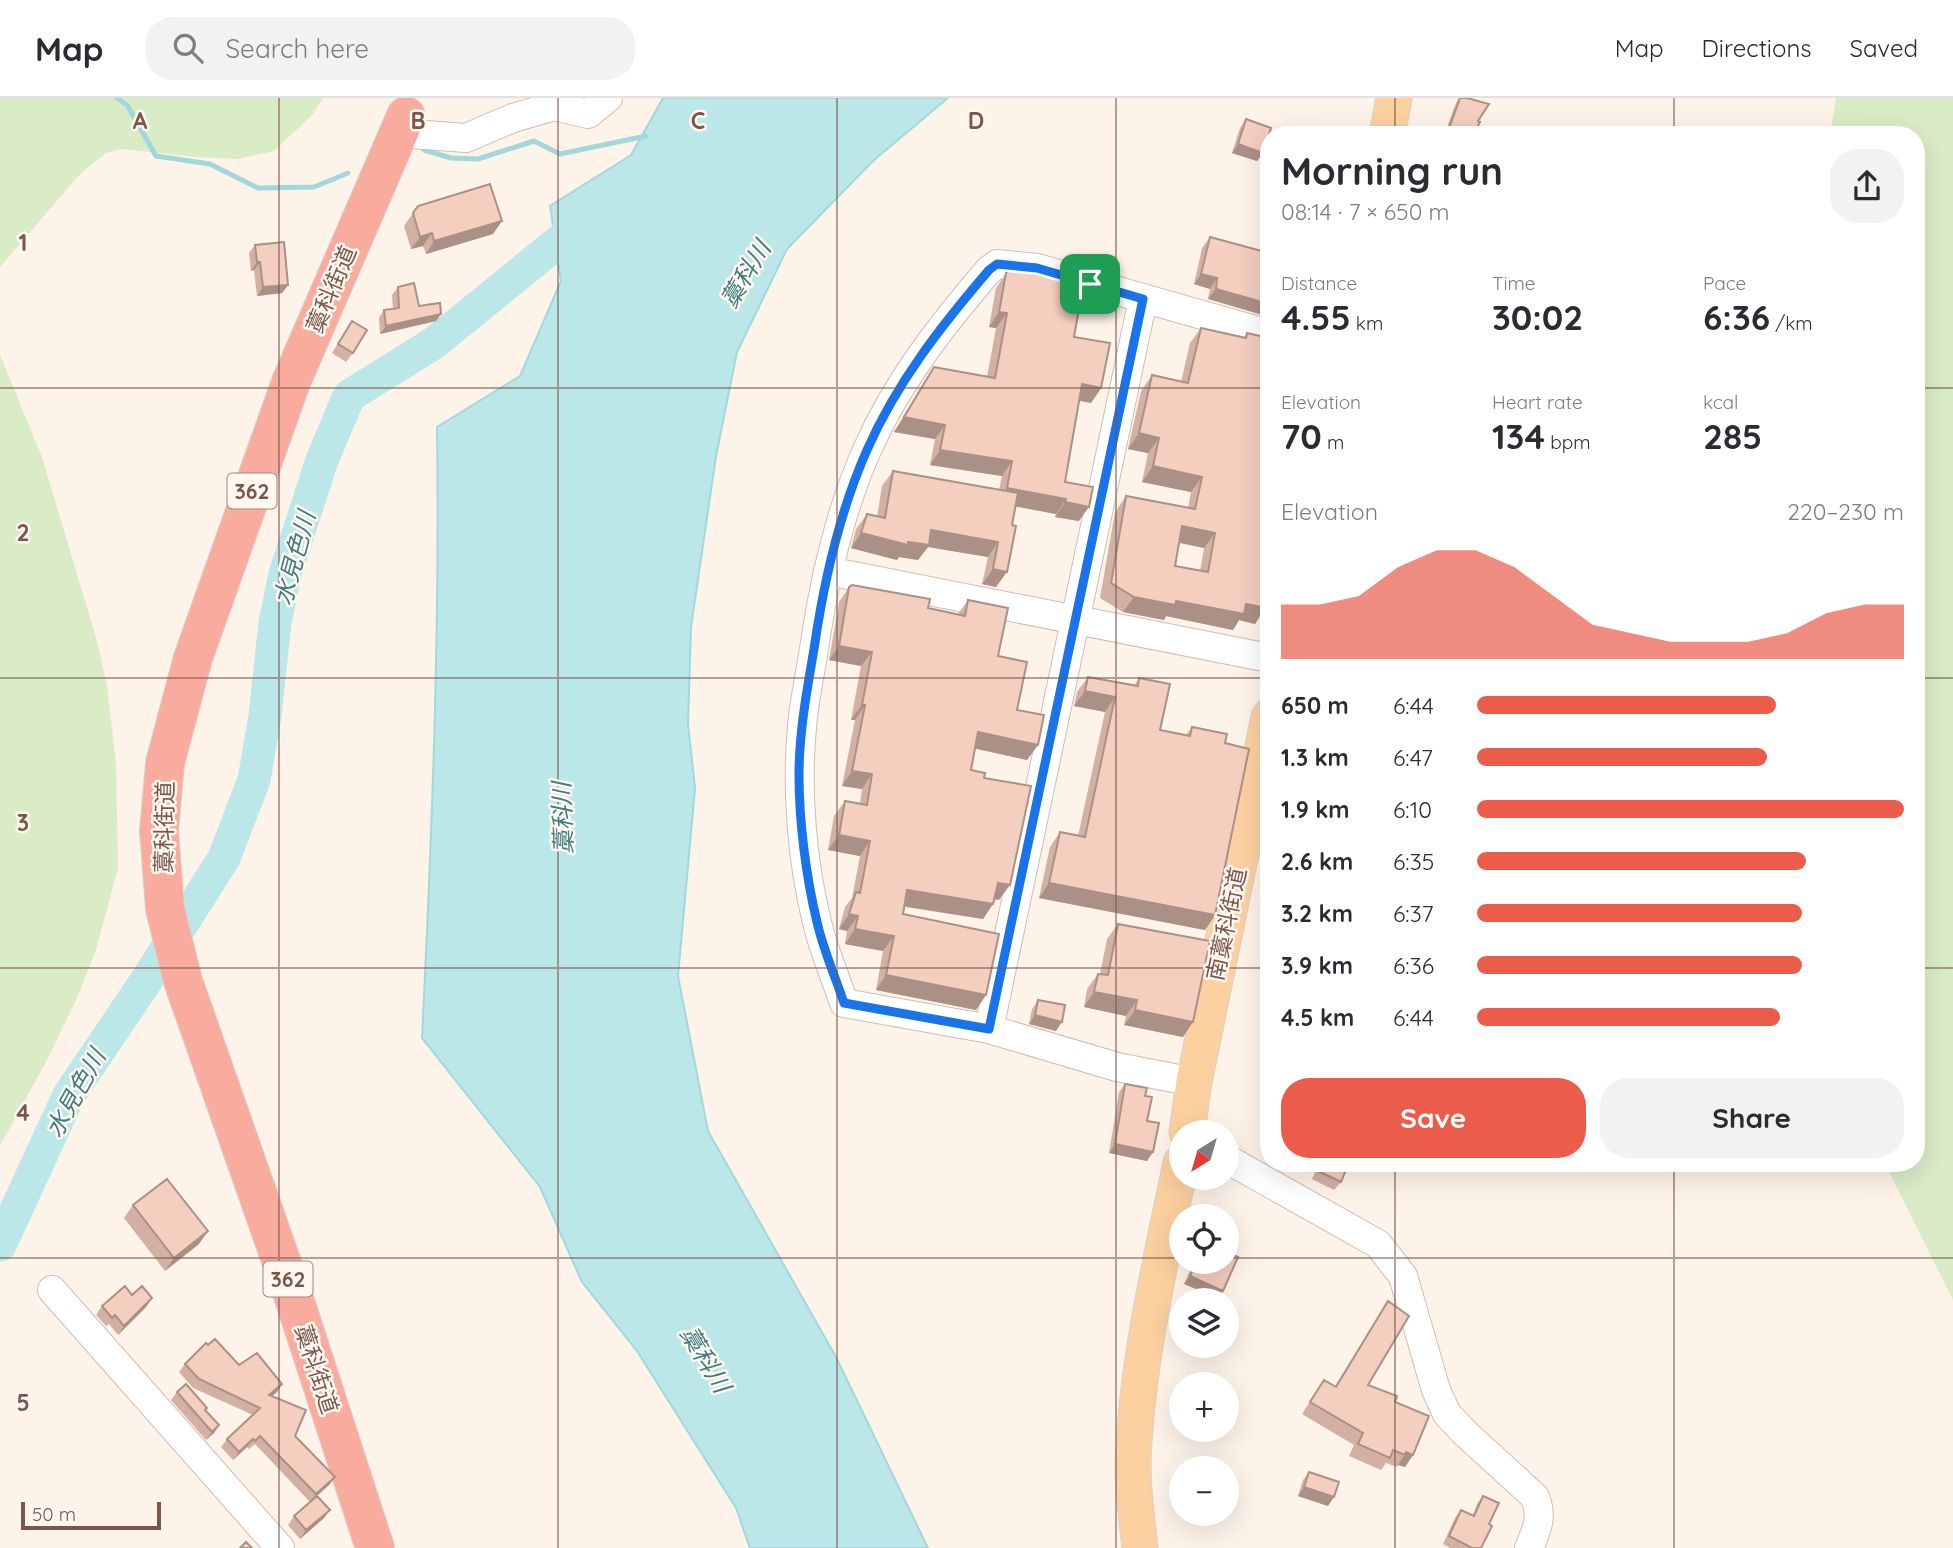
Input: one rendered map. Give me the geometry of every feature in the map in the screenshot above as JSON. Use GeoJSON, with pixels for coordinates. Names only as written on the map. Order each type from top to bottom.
{"type":"FeatureCollection","features":[{"type":"Feature","properties":{"kind":"highway","name":"藁科街道"},"geometry":{"type":"LineString","coordinates":[[372,1547],[291,1289],[174,948],[165,909],[159,831],[165,763],[193,658],[291,383],[402,124]]}},
{"type":"Feature","properties":{"kind":"main road"},"geometry":{"type":"LineString","coordinates":[[1389,126],[1394,98]]}},
{"type":"Feature","properties":{"kind":"main road","name":"南藁科街道"},"geometry":{"type":"LineString","coordinates":[[1189,1120],[1194,1082],[1260,761]]}},
{"type":"Feature","properties":{"kind":"main road"},"geometry":{"type":"LineString","coordinates":[[1140,1548],[1135,1507],[1133,1444],[1145,1343],[1176,1190]]}},
{"type":"Feature","properties":{"kind":"street"},"geometry":{"type":"LineString","coordinates":[[402,124],[466,138],[513,117],[554,106],[588,114],[608,98]]}},
{"type":"Feature","properties":{"kind":"street"},"geometry":{"type":"LineString","coordinates":[[1194,1082],[1117,1067],[989,1029],[844,1003],[817,924],[810,886],[799,775],[804,714],[837,530],[868,448],[900,387],[940,327],[989,270],[997,264],[1037,268],[1260,332]]}},
{"type":"Feature","properties":{"kind":"street"},"geometry":{"type":"LineString","coordinates":[[989,1029],[1143,299]]}},
{"type":"Feature","properties":{"kind":"street"},"geometry":{"type":"LineString","coordinates":[[828,571],[1260,656]]}},
{"type":"Feature","properties":{"kind":"street"},"geometry":{"type":"LineString","coordinates":[[1239,1165],[1378,1244],[1403,1276],[1436,1390],[1447,1414],[1535,1497],[1540,1511],[1539,1525],[1530,1548]]}},
{"type":"Feature","properties":{"kind":"street"},"geometry":{"type":"LineString","coordinates":[[52,1290],[280,1548]]}},
{"type":"Feature","properties":{"kind":"green space"},"geometry":{"type":"Polygon","coordinates":[[[0,98],[323,98],[312,115],[274,151],[238,159],[123,149],[106,153],[80,174],[0,267],[0,98]]]}},
{"type":"Feature","properties":{"kind":"green space"},"geometry":{"type":"Polygon","coordinates":[[[1836,98],[1953,98],[1953,1300],[1889,1172],[1925,1172],[1925,126],[1831,126],[1836,98]]]}},
{"type":"Feature","properties":{"kind":"green space"},"geometry":{"type":"Polygon","coordinates":[[[0,355],[42,457],[97,641],[107,685],[116,763],[118,868],[96,950],[77,998],[0,1146],[0,355]]]}},
{"type":"Feature","properties":{"kind":"water","name":"藁科川"},"geometry":{"type":"Polygon","coordinates":[[[663,98],[948,98],[874,160],[787,249],[737,352],[716,456],[691,627],[688,724],[695,788],[678,976],[708,1131],[836,1357],[928,1548],[750,1548],[736,1508],[637,1351],[582,1282],[540,1187],[422,1038],[434,732],[437,427],[520,376],[561,281],[550,206],[631,155],[663,98]]]}},
{"type":"Feature","properties":{"kind":"building"},"geometry":{"type":"Polygon","coordinates":[[[1460,98],[1489,104],[1478,121],[1478,126],[1450,126],[1460,98]]]}},
{"type":"Feature","properties":{"kind":"building"},"geometry":{"type":"Polygon","coordinates":[[[1246,119],[1265,126],[1260,126],[1260,152],[1238,144],[1246,119]]]}},
{"type":"Feature","properties":{"kind":"building"},"geometry":{"type":"Polygon","coordinates":[[[490,184],[502,221],[434,241],[432,233],[420,237],[413,213],[418,206],[490,184]]]}},
{"type":"Feature","properties":{"kind":"building"},"geometry":{"type":"Polygon","coordinates":[[[1210,237],[1260,251],[1260,301],[1216,289],[1217,278],[1201,274],[1210,237]]]}},
{"type":"Feature","properties":{"kind":"building"},"geometry":{"type":"Polygon","coordinates":[[[284,242],[288,285],[263,287],[255,245],[284,242]]]}},
{"type":"Feature","properties":{"kind":"building"},"geometry":{"type":"Polygon","coordinates":[[[1012,266],[1044,270],[1084,281],[1074,337],[1110,343],[1101,388],[1082,384],[1065,482],[1093,487],[1089,507],[1065,502],[1066,499],[1007,488],[1012,461],[940,450],[945,425],[904,417],[934,367],[995,378],[1007,313],[999,312],[1006,273],[1012,266]]]}},
{"type":"Feature","properties":{"kind":"building"},"geometry":{"type":"Polygon","coordinates":[[[414,283],[419,306],[440,303],[441,314],[386,326],[384,310],[399,308],[398,287],[414,283]]]}},
{"type":"Feature","properties":{"kind":"building"},"geometry":{"type":"Polygon","coordinates":[[[352,321],[367,330],[353,353],[338,344],[352,321]]]}},
{"type":"Feature","properties":{"kind":"building"},"geometry":{"type":"Polygon","coordinates":[[[1201,328],[1246,338],[1247,333],[1260,336],[1260,607],[1246,604],[1244,614],[1176,601],[1175,605],[1134,597],[1111,583],[1126,496],[1195,509],[1202,477],[1153,466],[1159,438],[1139,433],[1152,375],[1188,383],[1201,328]],[[1182,526],[1175,566],[1208,572],[1215,533],[1182,526]]]}},
{"type":"Feature","properties":{"kind":"building"},"geometry":{"type":"Polygon","coordinates":[[[893,471],[1018,493],[1012,525],[1016,526],[1007,572],[993,569],[998,542],[931,530],[929,545],[908,542],[908,545],[861,533],[867,514],[885,518],[893,471]]]}},
{"type":"Feature","properties":{"kind":"building"},"geometry":{"type":"Polygon","coordinates":[[[852,585],[930,599],[928,608],[965,616],[968,600],[1008,608],[998,656],[1027,662],[1017,710],[1044,715],[1038,745],[978,732],[971,770],[985,773],[984,778],[1031,786],[1010,885],[998,883],[993,904],[907,890],[903,914],[999,934],[986,995],[886,975],[894,936],[855,929],[858,916],[849,914],[856,892],[860,893],[870,841],[839,835],[845,801],[867,805],[872,774],[852,771],[872,652],[839,646],[849,587],[852,585]]]}},
{"type":"Feature","properties":{"kind":"building"},"geometry":{"type":"Polygon","coordinates":[[[1088,677],[1138,686],[1139,678],[1170,684],[1160,730],[1190,736],[1192,727],[1227,734],[1225,743],[1249,749],[1215,915],[1049,883],[1060,832],[1085,837],[1115,697],[1085,691],[1088,677]]]}},
{"type":"Feature","properties":{"kind":"building"},"geometry":{"type":"Polygon","coordinates":[[[1118,924],[1210,941],[1193,1022],[1135,1010],[1137,1000],[1094,992],[1098,974],[1108,975],[1118,924]]]}},
{"type":"Feature","properties":{"kind":"building"},"geometry":{"type":"Polygon","coordinates":[[[1038,1000],[1065,1005],[1062,1022],[1035,1015],[1038,1000]]]}},
{"type":"Feature","properties":{"kind":"building"},"geometry":{"type":"Polygon","coordinates":[[[1125,1084],[1147,1088],[1145,1096],[1152,1097],[1147,1121],[1159,1123],[1153,1152],[1115,1144],[1125,1084]]]}},
{"type":"Feature","properties":{"kind":"building"},"geometry":{"type":"Polygon","coordinates":[[[1320,1172],[1345,1172],[1341,1182],[1320,1172]]]}},
{"type":"Feature","properties":{"kind":"building"},"geometry":{"type":"Polygon","coordinates":[[[167,1179],[208,1231],[174,1258],[133,1205],[167,1179]]]}},
{"type":"Feature","properties":{"kind":"building"},"geometry":{"type":"Polygon","coordinates":[[[1230,1274],[1224,1288],[1216,1288],[1190,1276],[1230,1274]]]}},
{"type":"Feature","properties":{"kind":"building"},"geometry":{"type":"Polygon","coordinates":[[[125,1286],[132,1295],[142,1286],[152,1298],[124,1326],[115,1315],[112,1318],[102,1306],[125,1286]]]}},
{"type":"Feature","properties":{"kind":"building"},"geometry":{"type":"Polygon","coordinates":[[[1388,1301],[1409,1316],[1368,1385],[1397,1396],[1395,1402],[1429,1416],[1413,1455],[1393,1450],[1390,1458],[1358,1444],[1363,1433],[1310,1402],[1324,1380],[1336,1387],[1388,1301]]]}},
{"type":"Feature","properties":{"kind":"building"},"geometry":{"type":"Polygon","coordinates":[[[215,1339],[239,1365],[257,1353],[282,1384],[269,1395],[306,1410],[295,1436],[335,1477],[316,1494],[260,1436],[239,1452],[227,1439],[260,1408],[199,1379],[185,1364],[206,1343],[208,1345],[215,1339]]]}},
{"type":"Feature","properties":{"kind":"building"},"geometry":{"type":"Polygon","coordinates":[[[186,1384],[219,1425],[212,1432],[177,1392],[186,1384]]]}},
{"type":"Feature","properties":{"kind":"building"},"geometry":{"type":"Polygon","coordinates":[[[1309,1472],[1339,1482],[1334,1497],[1304,1487],[1309,1472]]]}},
{"type":"Feature","properties":{"kind":"building"},"geometry":{"type":"Polygon","coordinates":[[[317,1496],[330,1510],[306,1530],[294,1516],[317,1496]]]}},
{"type":"Feature","properties":{"kind":"building"},"geometry":{"type":"Polygon","coordinates":[[[1483,1496],[1499,1503],[1481,1548],[1472,1548],[1449,1536],[1461,1510],[1474,1516],[1483,1496]]]}},
{"type":"Feature","properties":{"kind":"building"},"geometry":{"type":"Polygon","coordinates":[[[246,1542],[252,1548],[240,1548],[246,1542]]]}},
{"type":"Feature","properties":{"kind":"waterway"},"geometry":{"type":"LineString","coordinates":[[117,98],[127,105],[156,156],[210,164],[258,188],[314,187],[348,173]]}},
{"type":"Feature","properties":{"kind":"waterway"},"geometry":{"type":"LineString","coordinates":[[424,150],[451,158],[478,159],[534,141],[560,154],[646,136]]}},
{"type":"Feature","properties":{"kind":"waterway","name":"水見色川"},"geometry":{"type":"LineString","coordinates":[[0,1245],[69,1095],[224,858],[254,780],[265,716],[275,622],[285,574],[322,460],[349,396],[434,343],[589,217]]}},
{"type":"Feature","properties":{"kind":"route"},"geometry":{"type":"LineString","coordinates":[[997,264],[1037,268],[1090,284],[1143,299],[989,1029],[844,1003],[817,924],[810,886],[799,775],[802,726],[826,578],[837,530],[851,489],[868,448],[900,387],[940,327],[989,270],[997,264]]}}]}
